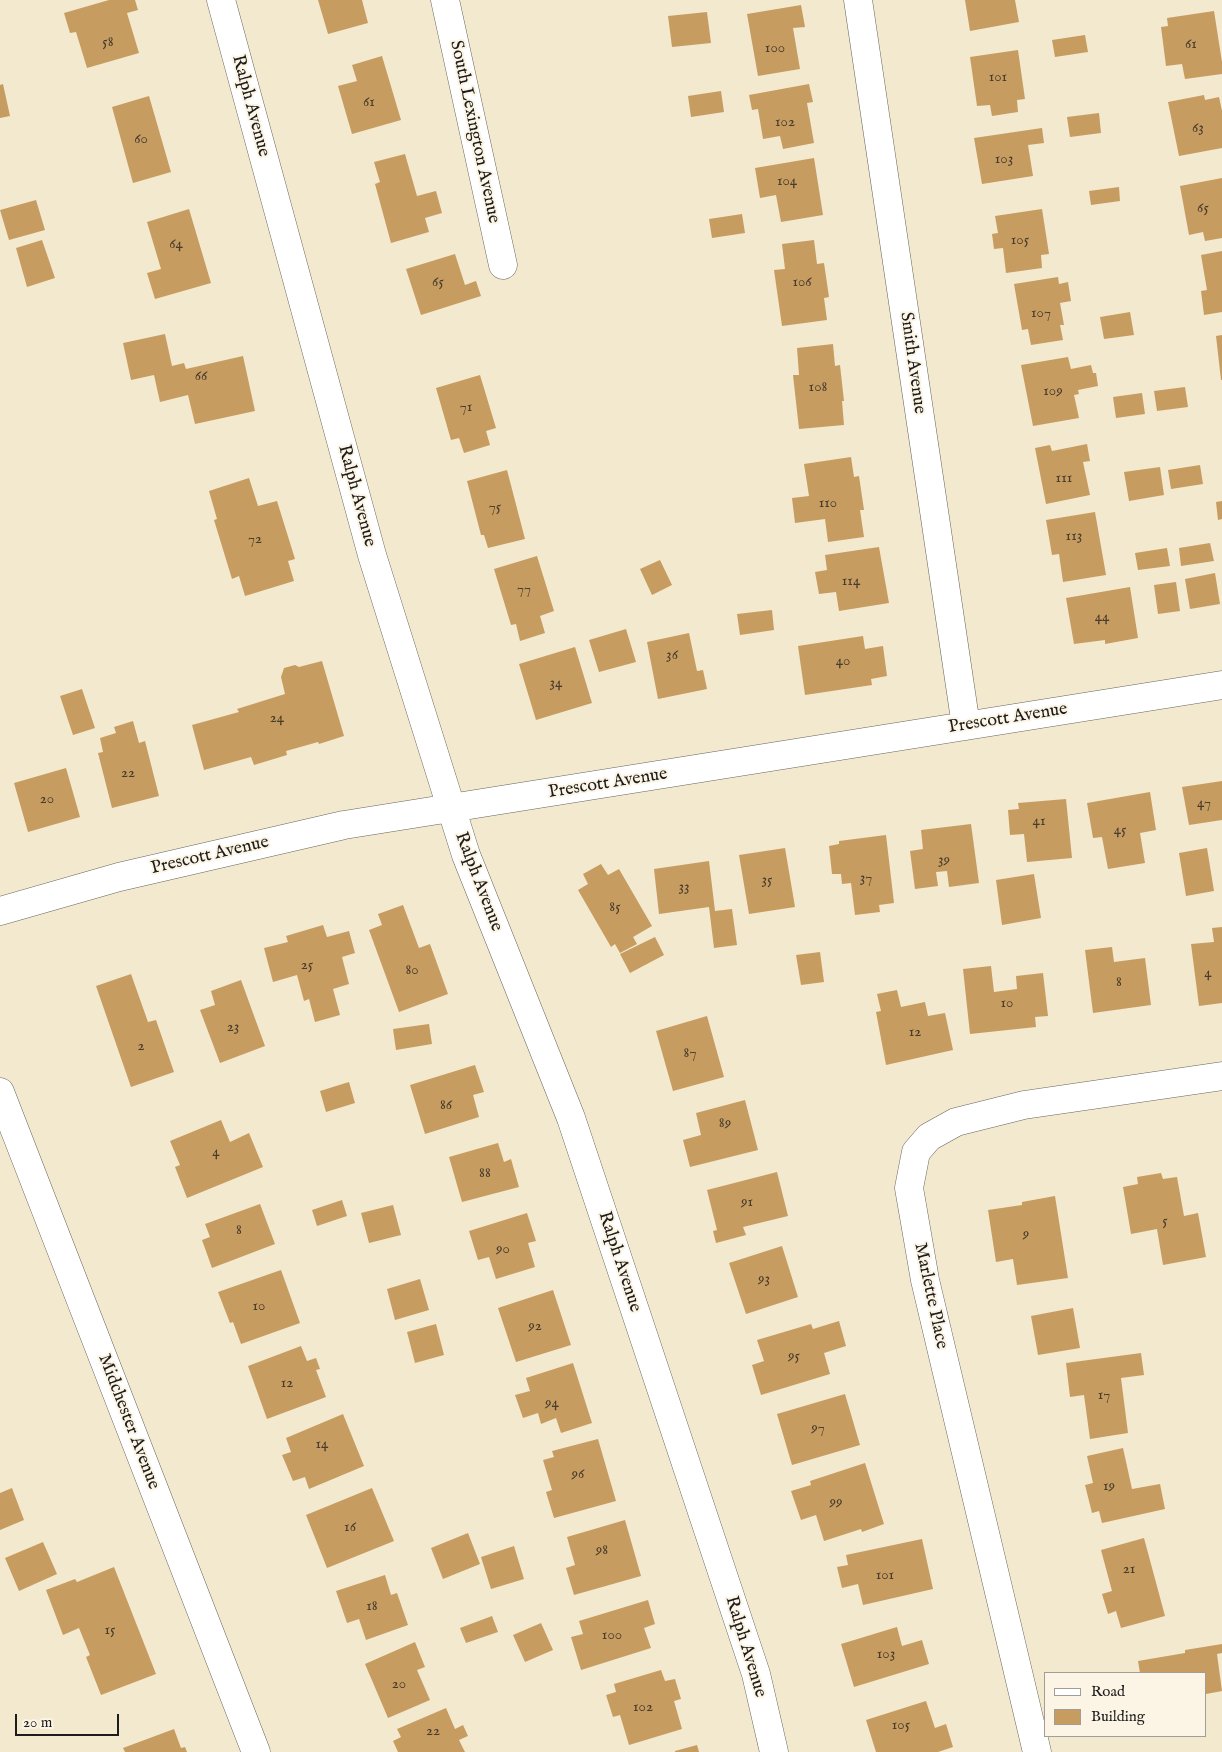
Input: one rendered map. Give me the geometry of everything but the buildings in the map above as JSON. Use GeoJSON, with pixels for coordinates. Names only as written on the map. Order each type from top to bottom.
{"type":"FeatureCollection","features":[{"type":"Feature","properties":{"kind":"street","name":"Ralph Avenue"},"geometry":{"type":"LineString","coordinates":[[221,0],[372,555],[466,855],[571,1118],[756,1674],[774,1752]]}},
{"type":"Feature","properties":{"kind":"street","name":"South Lexington Avenue"},"geometry":{"type":"LineString","coordinates":[[445,0],[503,265]]}},
{"type":"Feature","properties":{"kind":"street","name":"Smith Avenue"},"geometry":{"type":"LineString","coordinates":[[858,0],[966,726]]}},
{"type":"Feature","properties":{"kind":"street","name":"Prescott Avenue"},"geometry":{"type":"LineString","coordinates":[[0,911],[119,877],[344,825],[1222,685]]}},
{"type":"Feature","properties":{"kind":"street","name":"Marlette Place"},"geometry":{"type":"LineString","coordinates":[[1037,1752],[925,1280],[909,1188],[916,1152],[929,1137],[956,1122],[1024,1104],[1222,1076]]}},
{"type":"Feature","properties":{"kind":"street","name":"Midchester Avenue"},"geometry":{"type":"LineString","coordinates":[[0,1092],[256,1752]]}}]}
